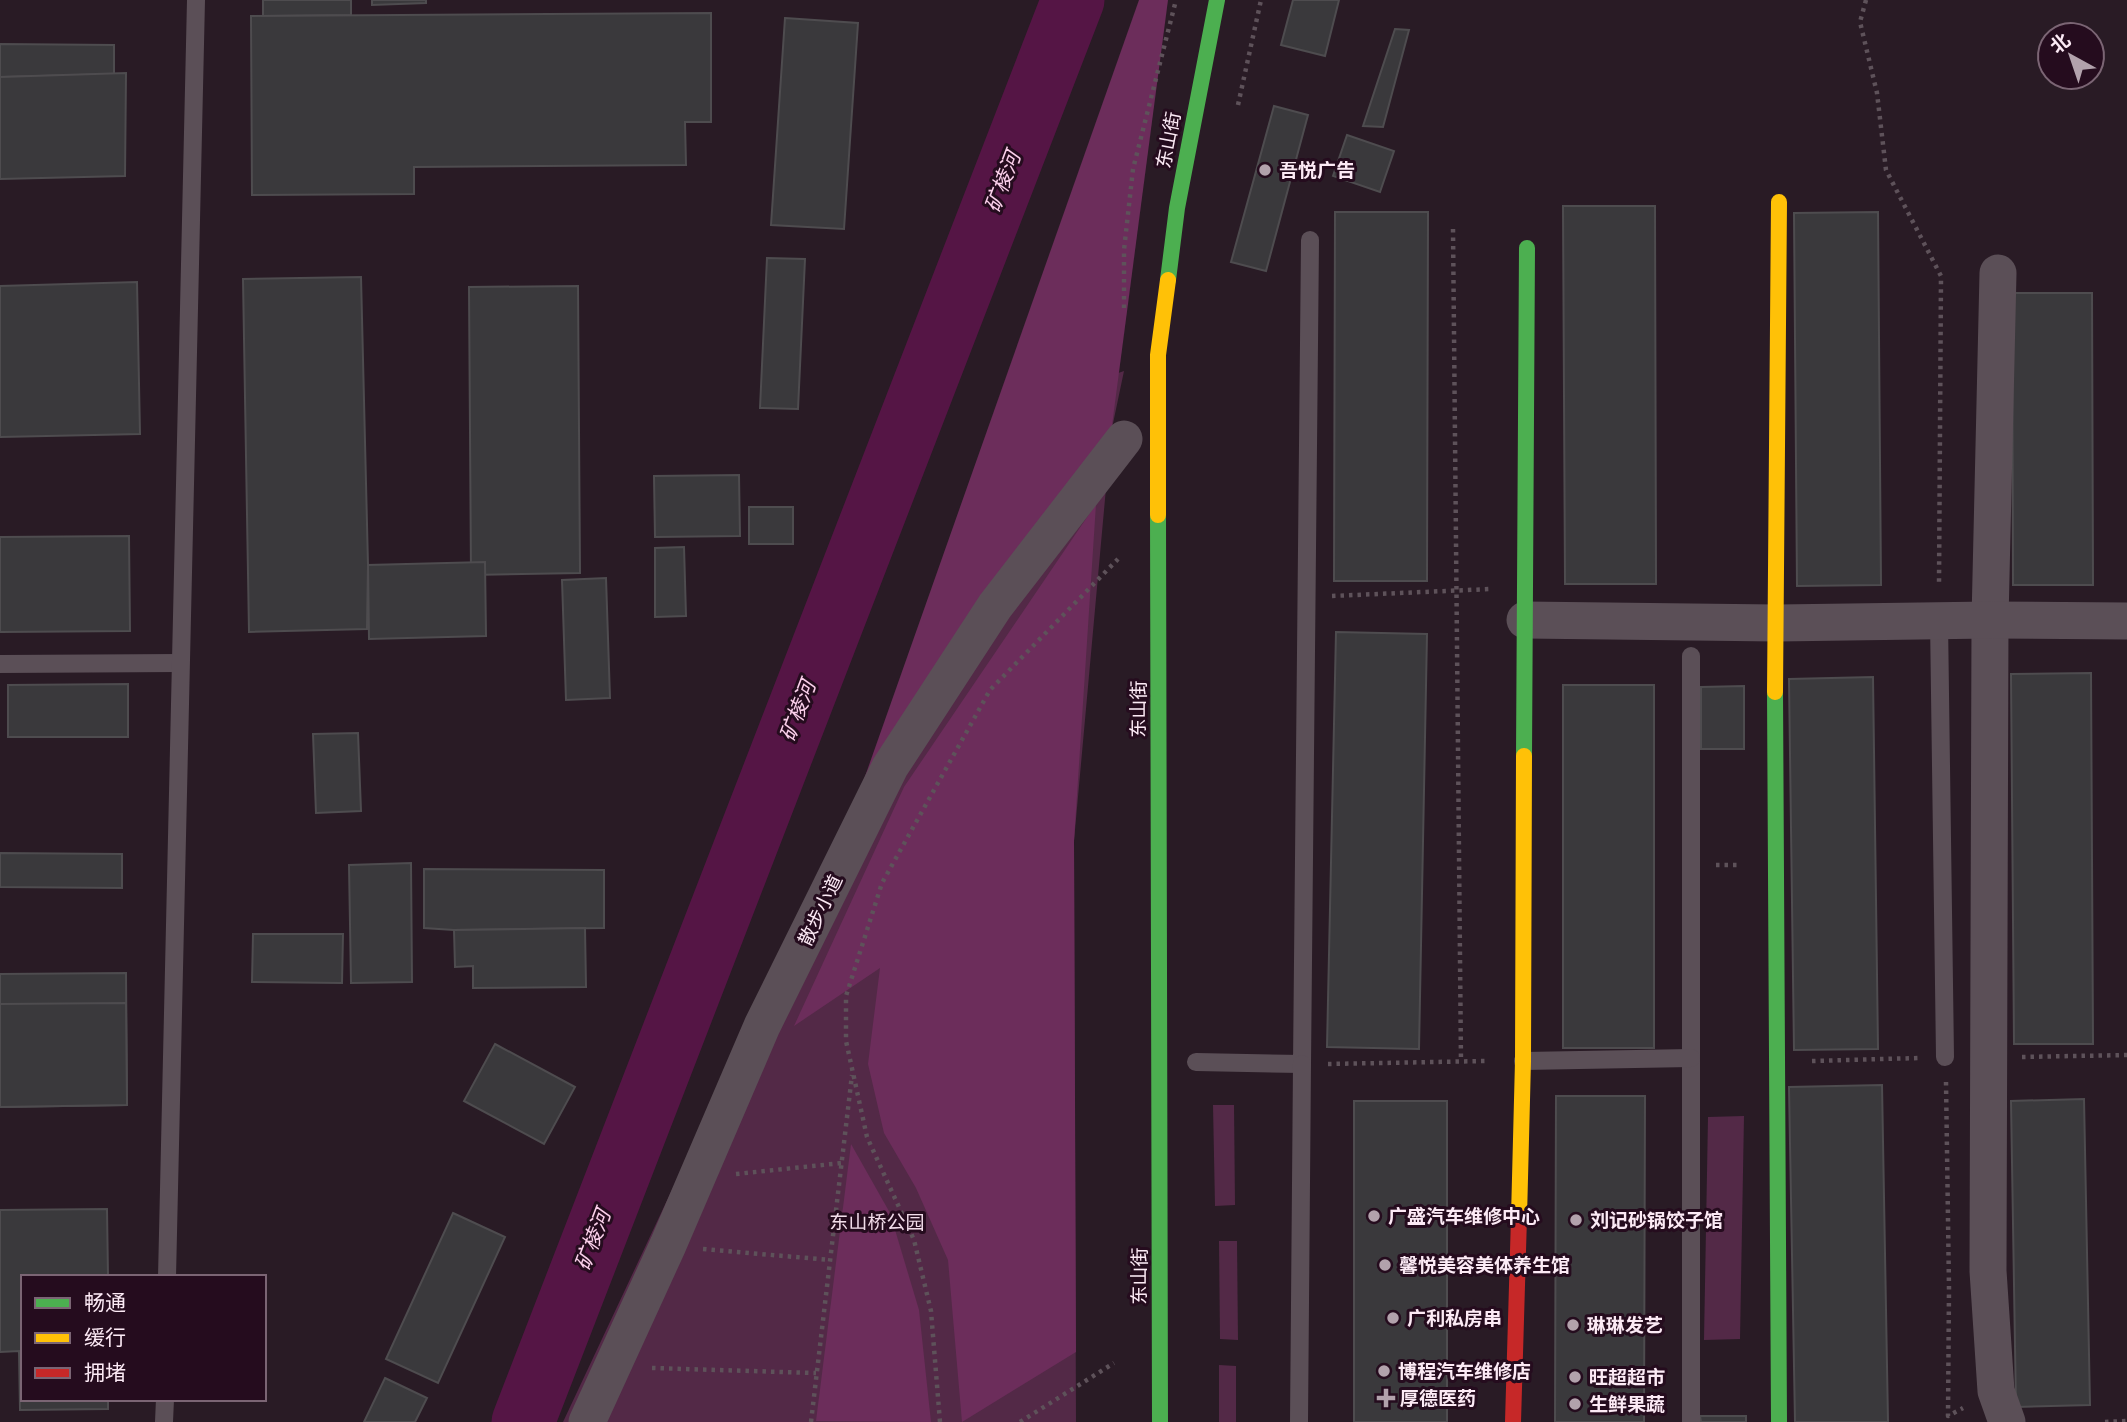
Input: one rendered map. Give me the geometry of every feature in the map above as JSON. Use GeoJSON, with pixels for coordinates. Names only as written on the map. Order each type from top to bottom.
{"type":"FeatureCollection","features":[{"type":"Feature","properties":{"kind":"street","name":"东山街"},"geometry":{"type":"LineString","coordinates":[[1160,1422],[1158,355],[1177,208],[1217,0]]}},
{"type":"Feature","properties":{"kind":"street"},"geometry":{"type":"LineString","coordinates":[[1779,202],[1776,623],[1779,1422]]}},
{"type":"Feature","properties":{"kind":"street"},"geometry":{"type":"LineString","coordinates":[[1513,1422],[1523,1061],[1527,248]]}},
{"type":"Feature","properties":{"kind":"street"},"geometry":{"type":"LineString","coordinates":[[1998,273],[1990,620],[1987,1271],[1996,1391],[2007,1422]]}},
{"type":"Feature","properties":{"kind":"street","name":"散步小道"},"geometry":{"type":"LineString","coordinates":[[587,1422],[668,1245],[762,1026],[890,767],[995,606],[1124,439]]}},
{"type":"Feature","properties":{"kind":"street"},"geometry":{"type":"LineString","coordinates":[[1525,620],[1776,623],[2127,621]]}},
{"type":"Feature","properties":{"kind":"lane"},"geometry":{"type":"LineString","coordinates":[[167,1275],[196,0]]}},
{"type":"Feature","properties":{"kind":"lane"},"geometry":{"type":"LineString","coordinates":[[1300,1422],[1310,240]]}},
{"type":"Feature","properties":{"kind":"lane"},"geometry":{"type":"LineString","coordinates":[[1940,620],[1945,1057]]}},
{"type":"Feature","properties":{"kind":"lane"},"geometry":{"type":"LineString","coordinates":[[1691,656],[1691,1422]]}},
{"type":"Feature","properties":{"kind":"lane"},"geometry":{"type":"LineString","coordinates":[[0,664],[180,663]]}},
{"type":"Feature","properties":{"kind":"lane"},"geometry":{"type":"LineString","coordinates":[[1523,1061],[1691,1058]]}},
{"type":"Feature","properties":{"kind":"lane"},"geometry":{"type":"LineString","coordinates":[[1196,1062],[1302,1064]]}},
{"type":"Feature","properties":{"kind":"lane"},"geometry":{"type":"LineString","coordinates":[[164,1422],[165,1401]]}},
{"type":"Feature","properties":{"kind":"path"},"geometry":{"type":"LineString","coordinates":[[1866,0],[1860,22],[1877,93],[1886,170],[1941,276],[1938,554]]}},
{"type":"Feature","properties":{"kind":"path"},"geometry":{"type":"LineString","coordinates":[[1302,1064],[1461,1062],[1453,229]]}},
{"type":"Feature","properties":{"kind":"path"},"geometry":{"type":"LineString","coordinates":[[940,1422],[931,1311],[914,1240],[867,1137],[846,1041],[846,996],[882,883],[989,690],[1118,559]]}},
{"type":"Feature","properties":{"kind":"path"},"geometry":{"type":"LineString","coordinates":[[1306,597],[1456,591]]}},
{"type":"Feature","properties":{"kind":"path"},"geometry":{"type":"LineString","coordinates":[[1691,866],[1776,864]]}},
{"type":"Feature","properties":{"kind":"path"},"geometry":{"type":"LineString","coordinates":[[2034,1057],[2127,1055]]}},
{"type":"Feature","properties":{"kind":"path"},"geometry":{"type":"LineString","coordinates":[[1777,1062],[1945,1057]]}},
{"type":"Feature","properties":{"kind":"path"},"geometry":{"type":"LineString","coordinates":[[811,1422],[853,1071]]}},
{"type":"Feature","properties":{"kind":"path"},"geometry":{"type":"LineString","coordinates":[[1946,1094],[1949,1310]]}},
{"type":"Feature","properties":{"kind":"path"},"geometry":{"type":"LineString","coordinates":[[697,1178],[842,1163]]}},
{"type":"Feature","properties":{"kind":"path"},"geometry":{"type":"LineString","coordinates":[[668,1245],[830,1260]]}},
{"type":"Feature","properties":{"kind":"path"},"geometry":{"type":"LineString","coordinates":[[1020,1422],[1114,1363]]}},
{"type":"Feature","properties":{"kind":"path"},"geometry":{"type":"LineString","coordinates":[[612,1367],[816,1373]]}},
{"type":"Feature","properties":{"kind":"path"},"geometry":{"type":"LineString","coordinates":[[2105,1422],[2127,1421]]}},
{"type":"Feature","properties":{"kind":"green space"},"geometry":{"type":"Polygon","coordinates":[[[1139,0],[1168,0],[1111,433],[862,785],[1139,0]]]}},
{"type":"Feature","properties":{"kind":"green space","name":"东山桥公园"},"geometry":{"type":"Polygon","coordinates":[[[1124,371],[1111,433],[1074,841],[1076,1422],[563,1422],[862,785],[1086,384],[1124,371]]]}},
{"type":"Feature","properties":{"kind":"green space"},"geometry":{"type":"Polygon","coordinates":[[[1096,504],[1074,841],[1076,1352],[962,1422],[948,1260],[916,1188],[884,1133],[868,1064],[880,968],[794,1026],[904,787],[1096,504]]]}},
{"type":"Feature","properties":{"kind":"green space"},"geometry":{"type":"Polygon","coordinates":[[[1213,1105],[1234,1105],[1235,1205],[1215,1206],[1213,1105]]]}},
{"type":"Feature","properties":{"kind":"green space"},"geometry":{"type":"Polygon","coordinates":[[[1744,1116],[1740,1339],[1704,1340],[1708,1117],[1744,1116]]]}},
{"type":"Feature","properties":{"kind":"green space"},"geometry":{"type":"Polygon","coordinates":[[[851,1144],[890,1213],[919,1310],[931,1422],[816,1421],[851,1144]]]}},
{"type":"Feature","properties":{"kind":"green space"},"geometry":{"type":"Polygon","coordinates":[[[1219,1241],[1237,1241],[1238,1340],[1220,1339],[1219,1241]]]}},
{"type":"Feature","properties":{"kind":"green space"},"geometry":{"type":"Polygon","coordinates":[[[1219,1365],[1236,1366],[1236,1422],[1219,1422],[1219,1365]]]}},
{"type":"Feature","properties":{"kind":"building"},"geometry":{"type":"Polygon","coordinates":[[[263,0],[351,0],[351,15],[263,16],[263,0]]]}},
{"type":"Feature","properties":{"kind":"building"},"geometry":{"type":"Polygon","coordinates":[[[372,0],[426,0],[426,3],[372,5],[372,0]]]}},
{"type":"Feature","properties":{"kind":"building"},"geometry":{"type":"Polygon","coordinates":[[[1293,0],[1339,0],[1325,56],[1281,45],[1293,0]]]}},
{"type":"Feature","properties":{"kind":"building"},"geometry":{"type":"Polygon","coordinates":[[[711,13],[711,122],[685,122],[686,165],[414,167],[414,194],[252,195],[251,16],[711,13]]]}},
{"type":"Feature","properties":{"kind":"building"},"geometry":{"type":"Polygon","coordinates":[[[785,18],[858,23],[844,229],[771,225],[785,18]]]}},
{"type":"Feature","properties":{"kind":"building"},"geometry":{"type":"Polygon","coordinates":[[[1395,29],[1409,30],[1383,127],[1363,126],[1395,29]]]}},
{"type":"Feature","properties":{"kind":"building"},"geometry":{"type":"Polygon","coordinates":[[[0,44],[114,45],[114,74],[0,77],[0,44]]]}},
{"type":"Feature","properties":{"kind":"building"},"geometry":{"type":"Polygon","coordinates":[[[126,73],[125,176],[0,179],[0,77],[126,73]]]}},
{"type":"Feature","properties":{"kind":"building"},"geometry":{"type":"Polygon","coordinates":[[[1274,106],[1308,115],[1266,271],[1231,262],[1274,106]]]}},
{"type":"Feature","properties":{"kind":"building"},"geometry":{"type":"Polygon","coordinates":[[[1347,135],[1394,151],[1380,192],[1333,176],[1347,135]]]}},
{"type":"Feature","properties":{"kind":"building"},"geometry":{"type":"Polygon","coordinates":[[[1563,206],[1655,206],[1656,584],[1565,584],[1563,206]]]}},
{"type":"Feature","properties":{"kind":"building"},"geometry":{"type":"Polygon","coordinates":[[[1335,212],[1428,212],[1427,581],[1334,581],[1335,212]]]}},
{"type":"Feature","properties":{"kind":"building"},"geometry":{"type":"Polygon","coordinates":[[[1878,212],[1881,585],[1797,586],[1794,213],[1878,212]]]}},
{"type":"Feature","properties":{"kind":"building"},"geometry":{"type":"Polygon","coordinates":[[[767,258],[805,259],[798,409],[760,408],[767,258]]]}},
{"type":"Feature","properties":{"kind":"building"},"geometry":{"type":"Polygon","coordinates":[[[361,277],[367,629],[249,632],[243,279],[361,277]]]}},
{"type":"Feature","properties":{"kind":"building"},"geometry":{"type":"Polygon","coordinates":[[[137,282],[140,434],[0,437],[0,286],[137,282]]]}},
{"type":"Feature","properties":{"kind":"building"},"geometry":{"type":"Polygon","coordinates":[[[578,286],[580,573],[471,575],[469,287],[578,286]]]}},
{"type":"Feature","properties":{"kind":"building"},"geometry":{"type":"Polygon","coordinates":[[[2012,293],[2092,293],[2093,585],[2013,585],[2012,293]]]}},
{"type":"Feature","properties":{"kind":"building"},"geometry":{"type":"Polygon","coordinates":[[[739,475],[740,536],[655,537],[654,476],[739,475]]]}},
{"type":"Feature","properties":{"kind":"building"},"geometry":{"type":"Polygon","coordinates":[[[749,507],[793,507],[793,544],[749,544],[749,507]]]}},
{"type":"Feature","properties":{"kind":"building"},"geometry":{"type":"Polygon","coordinates":[[[129,536],[130,631],[0,632],[0,537],[129,536]]]}},
{"type":"Feature","properties":{"kind":"building"},"geometry":{"type":"Polygon","coordinates":[[[684,547],[686,616],[655,617],[655,548],[684,547]]]}},
{"type":"Feature","properties":{"kind":"building"},"geometry":{"type":"Polygon","coordinates":[[[485,562],[486,636],[369,639],[368,565],[485,562]]]}},
{"type":"Feature","properties":{"kind":"building"},"geometry":{"type":"Polygon","coordinates":[[[606,578],[610,698],[566,700],[562,580],[606,578]]]}},
{"type":"Feature","properties":{"kind":"building"},"geometry":{"type":"Polygon","coordinates":[[[1336,632],[1427,634],[1419,1049],[1327,1047],[1336,632]]]}},
{"type":"Feature","properties":{"kind":"building"},"geometry":{"type":"Polygon","coordinates":[[[2091,673],[2093,1044],[2014,1044],[2011,674],[2091,673]]]}},
{"type":"Feature","properties":{"kind":"building"},"geometry":{"type":"Polygon","coordinates":[[[1873,677],[1878,1049],[1794,1050],[1789,679],[1873,677]]]}},
{"type":"Feature","properties":{"kind":"building"},"geometry":{"type":"Polygon","coordinates":[[[128,684],[128,737],[8,737],[8,685],[128,684]]]}},
{"type":"Feature","properties":{"kind":"building"},"geometry":{"type":"Polygon","coordinates":[[[1563,685],[1654,685],[1654,1048],[1563,1048],[1563,685]]]}},
{"type":"Feature","properties":{"kind":"building"},"geometry":{"type":"Polygon","coordinates":[[[1744,686],[1744,749],[1701,749],[1701,687],[1744,686]]]}},
{"type":"Feature","properties":{"kind":"building"},"geometry":{"type":"Polygon","coordinates":[[[358,733],[361,811],[316,813],[313,734],[358,733]]]}},
{"type":"Feature","properties":{"kind":"building"},"geometry":{"type":"Polygon","coordinates":[[[0,853],[122,854],[122,888],[0,887],[0,853]]]}},
{"type":"Feature","properties":{"kind":"building"},"geometry":{"type":"Polygon","coordinates":[[[411,863],[412,982],[351,983],[349,865],[411,863]]]}},
{"type":"Feature","properties":{"kind":"building"},"geometry":{"type":"Polygon","coordinates":[[[424,869],[604,870],[604,928],[424,928],[424,869]]]}},
{"type":"Feature","properties":{"kind":"building"},"geometry":{"type":"Polygon","coordinates":[[[585,928],[586,987],[473,988],[473,966],[455,967],[454,930],[585,928]]]}},
{"type":"Feature","properties":{"kind":"building"},"geometry":{"type":"Polygon","coordinates":[[[253,934],[343,934],[342,983],[252,982],[253,934]]]}},
{"type":"Feature","properties":{"kind":"building"},"geometry":{"type":"Polygon","coordinates":[[[126,973],[127,1105],[0,1107],[0,974],[126,973]]]}},
{"type":"Feature","properties":{"kind":"building"},"geometry":{"type":"Polygon","coordinates":[[[126,1003],[127,1105],[0,1107],[0,1004],[126,1003]]]}},
{"type":"Feature","properties":{"kind":"building"},"geometry":{"type":"Polygon","coordinates":[[[495,1044],[575,1087],[544,1144],[464,1101],[495,1044]]]}},
{"type":"Feature","properties":{"kind":"building"},"geometry":{"type":"Polygon","coordinates":[[[1882,1085],[1888,1422],[1795,1422],[1789,1087],[1882,1085]]]}},
{"type":"Feature","properties":{"kind":"building"},"geometry":{"type":"Polygon","coordinates":[[[1556,1096],[1645,1096],[1644,1422],[1555,1422],[1556,1096]]]}},
{"type":"Feature","properties":{"kind":"building"},"geometry":{"type":"Polygon","coordinates":[[[2084,1099],[2090,1405],[2016,1407],[2011,1101],[2084,1099]]]}},
{"type":"Feature","properties":{"kind":"building"},"geometry":{"type":"Polygon","coordinates":[[[1354,1101],[1447,1101],[1447,1422],[1354,1422],[1354,1101]]]}},
{"type":"Feature","properties":{"kind":"building"},"geometry":{"type":"Polygon","coordinates":[[[107,1209],[108,1275],[21,1275],[21,1401],[108,1401],[108,1409],[20,1410],[19,1351],[0,1352],[0,1210],[107,1209]]]}},
{"type":"Feature","properties":{"kind":"building"},"geometry":{"type":"Polygon","coordinates":[[[453,1213],[505,1237],[438,1383],[386,1359],[453,1213]]]}},
{"type":"Feature","properties":{"kind":"building"},"geometry":{"type":"Polygon","coordinates":[[[385,1378],[427,1398],[415,1422],[364,1422],[385,1378]]]}},
{"type":"Feature","properties":{"kind":"building"},"geometry":{"type":"Polygon","coordinates":[[[1700,1416],[1746,1416],[1746,1422],[1701,1422],[1700,1416]]]}},
{"type":"Feature","properties":{"kind":"waterway","name":"矿棱河"},"geometry":{"type":"LineString","coordinates":[[523,1422],[1073,0]]}},
{"type":"Feature","properties":{"kind":"traffic: fast"},"geometry":{"type":"LineString","coordinates":[[1168,280],[1177,208],[1217,0]]}},
{"type":"Feature","properties":{"kind":"traffic: fast"},"geometry":{"type":"LineString","coordinates":[[1524,756],[1527,248]]}},
{"type":"Feature","properties":{"kind":"traffic: fast"},"geometry":{"type":"LineString","coordinates":[[1158,515],[1160,1422]]}},
{"type":"Feature","properties":{"kind":"traffic: fast"},"geometry":{"type":"LineString","coordinates":[[1775,692],[1779,1422]]}},
{"type":"Feature","properties":{"kind":"traffic: slow"},"geometry":{"type":"LineString","coordinates":[[1775,692],[1779,202]]}},
{"type":"Feature","properties":{"kind":"traffic: slow"},"geometry":{"type":"LineString","coordinates":[[1158,515],[1158,355],[1168,280]]}},
{"type":"Feature","properties":{"kind":"traffic: slow"},"geometry":{"type":"LineString","coordinates":[[1519,1217],[1523,1061],[1524,756]]}},
{"type":"Feature","properties":{"kind":"traffic: jam"},"geometry":{"type":"LineString","coordinates":[[1513,1422],[1519,1217]]}},
{"type":"Feature","properties":{"kind":"place","name":"吾悦广告"},"geometry":{"type":"Point","coordinates":[1265,170]}},
{"type":"Feature","properties":{"kind":"place","name":"广盛汽车维修中心"},"geometry":{"type":"Point","coordinates":[1374,1216]}},
{"type":"Feature","properties":{"kind":"place","name":"刘记砂锅饺子馆"},"geometry":{"type":"Point","coordinates":[1576,1220]}},
{"type":"Feature","properties":{"kind":"place","name":"馨悦美容美体养生馆"},"geometry":{"type":"Point","coordinates":[1385,1265]}},
{"type":"Feature","properties":{"kind":"place","name":"广利私房串"},"geometry":{"type":"Point","coordinates":[1393,1318]}},
{"type":"Feature","properties":{"kind":"place","name":"琳琳发艺"},"geometry":{"type":"Point","coordinates":[1573,1325]}},
{"type":"Feature","properties":{"kind":"place","name":"博程汽车维修店"},"geometry":{"type":"Point","coordinates":[1384,1371]}},
{"type":"Feature","properties":{"kind":"place","name":"旺超超市"},"geometry":{"type":"Point","coordinates":[1575,1377]}},
{"type":"Feature","properties":{"kind":"place","name":"厚德医药"},"geometry":{"type":"Point","coordinates":[1386,1398]}},
{"type":"Feature","properties":{"kind":"place","name":"生鲜果蔬"},"geometry":{"type":"Point","coordinates":[1575,1404]}}]}
